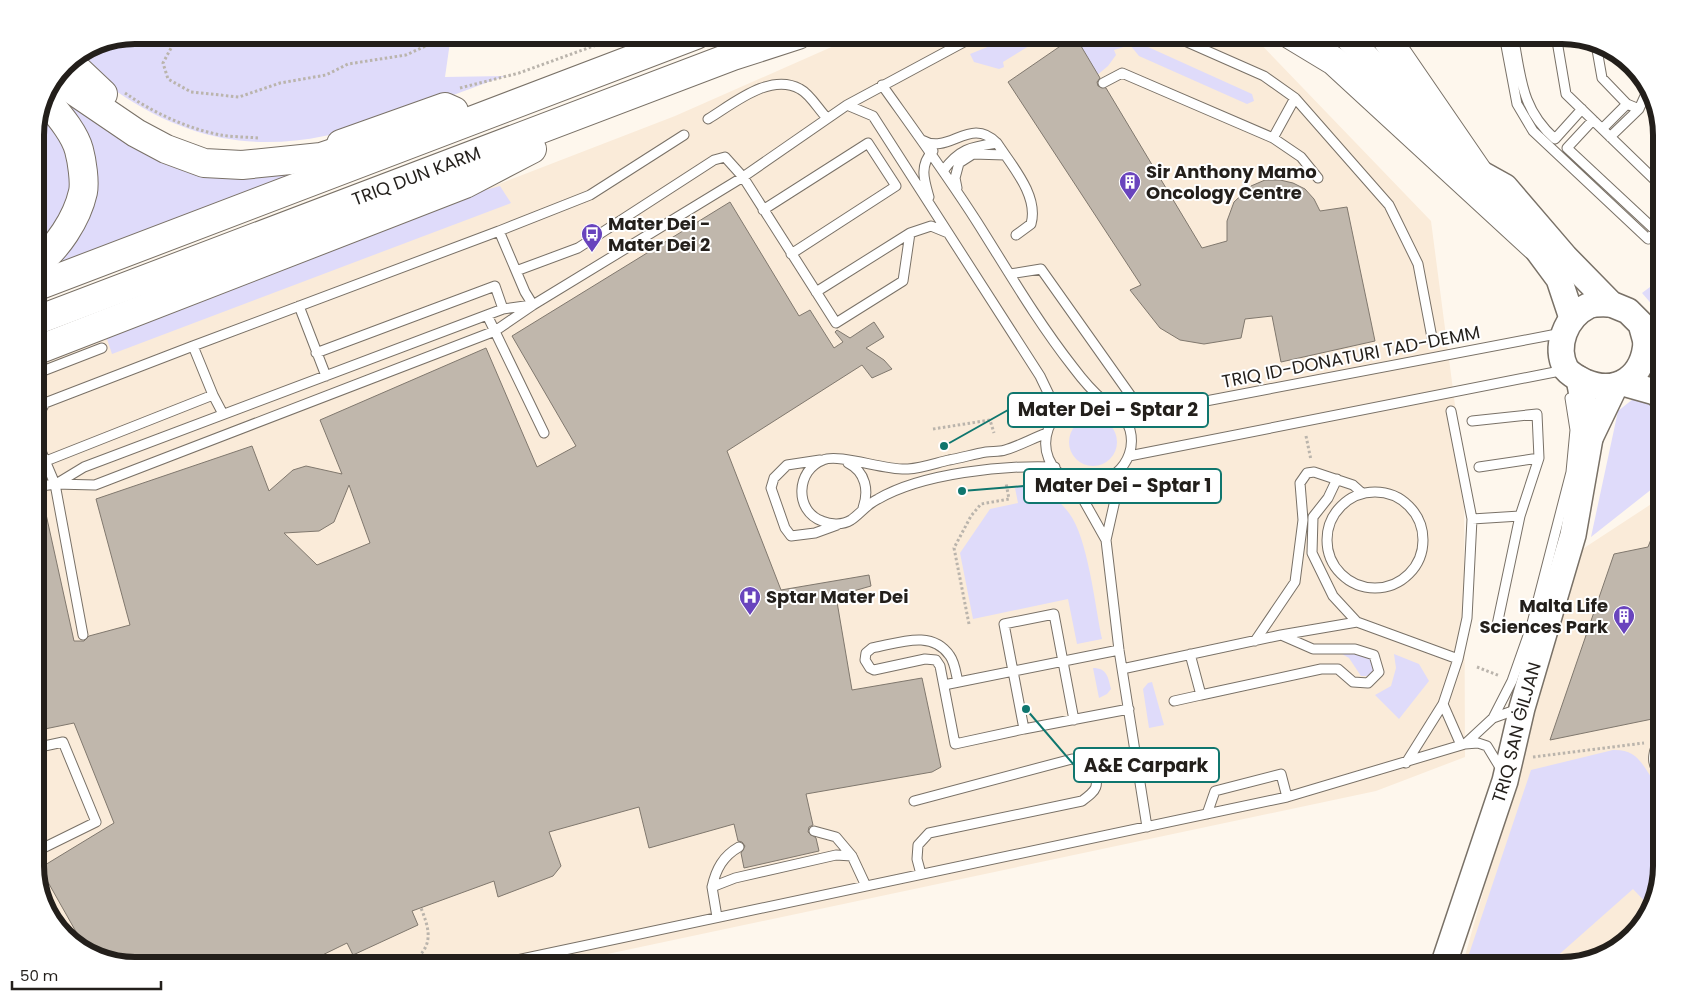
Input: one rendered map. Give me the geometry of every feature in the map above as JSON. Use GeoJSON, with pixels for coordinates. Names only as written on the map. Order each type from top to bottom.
{"type":"FeatureCollection","features":[{"type":"Feature","properties":{"kind":"highway"},"geometry":{"type":"LineString","coordinates":[[61,82],[136,133],[166,149],[204,162],[242,165],[321,157],[454,101],[634,44]]}},
{"type":"Feature","properties":{"kind":"highway","name":"TRIQ DUN KARM"},"geometry":{"type":"LineString","coordinates":[[44,284],[672,44]]}},
{"type":"Feature","properties":{"kind":"highway","name":"TRIQ DUN KARM"},"geometry":{"type":"LineString","coordinates":[[44,318],[732,56],[770,44]]}},
{"type":"Feature","properties":{"kind":"highway"},"geometry":{"type":"LineString","coordinates":[[1306,44],[1334,61],[1535,246]]}},
{"type":"Feature","properties":{"kind":"highway"},"geometry":{"type":"LineString","coordinates":[[1390,44],[1478,172]]}},
{"type":"Feature","properties":{"kind":"highway"},"geometry":{"type":"LineString","coordinates":[[74,67],[104,95],[157,130],[212,148],[270,152],[339,144],[445,106],[454,101]]}},
{"type":"Feature","properties":{"kind":"highway"},"geometry":{"type":"LineString","coordinates":[[44,347],[464,184],[642,91]]}},
{"type":"Feature","properties":{"kind":"highway"},"geometry":{"type":"LineString","coordinates":[[44,259],[48,256],[71,222],[83,191],[79,149],[64,123],[49,104]]}},
{"type":"Feature","properties":{"kind":"main road"},"geometry":{"type":"LineString","coordinates":[[1354,44],[1478,172],[1535,246],[1558,278],[1568,326]]}},
{"type":"Feature","properties":{"kind":"main road"},"geometry":{"type":"LineString","coordinates":[[1478,172],[1505,187],[1565,257],[1612,304],[1628,311],[1641,324],[1646,342],[1653,354]]}},
{"type":"Feature","properties":{"kind":"main road"},"geometry":{"type":"LineString","coordinates":[[1612,304],[1590,306],[1568,326],[1562,344],[1573,374],[1596,387],[1619,384],[1653,392]]}},
{"type":"Feature","properties":{"kind":"main road"},"geometry":{"type":"LineString","coordinates":[[1619,384],[1634,376],[1641,366],[1646,342]]}},
{"type":"Feature","properties":{"kind":"main road","name":"TRIQ SAN ĠILJAN"},"geometry":{"type":"LineString","coordinates":[[1573,374],[1590,438]]}},
{"type":"Feature","properties":{"kind":"main road","name":"TRIQ SAN ĠILJAN"},"geometry":{"type":"LineString","coordinates":[[1446,957],[1506,781],[1522,708],[1573,535],[1590,438],[1619,384]]}},
{"type":"Feature","properties":{"kind":"lane"},"geometry":{"type":"LineString","coordinates":[[44,486],[55,484],[95,485],[495,331],[533,305],[743,177],[846,105],[960,44]]}},
{"type":"Feature","properties":{"kind":"lane"},"geometry":{"type":"LineString","coordinates":[[1191,44],[1264,76],[1295,98],[1389,205],[1418,264],[1433,344]]}},
{"type":"Feature","properties":{"kind":"lane"},"geometry":{"type":"LineString","coordinates":[[1506,44],[1517,104],[1533,131],[1648,239],[1653,234]]}},
{"type":"Feature","properties":{"kind":"lane"},"geometry":{"type":"LineString","coordinates":[[1515,44],[1526,104],[1544,129],[1555,139],[1582,109]]}},
{"type":"Feature","properties":{"kind":"lane"},"geometry":{"type":"LineString","coordinates":[[1558,44],[1566,94],[1653,178]]}},
{"type":"Feature","properties":{"kind":"lane"},"geometry":{"type":"LineString","coordinates":[[1597,51],[1602,78],[1627,104],[1639,109]]}},
{"type":"Feature","properties":{"kind":"lane"},"geometry":{"type":"LineString","coordinates":[[1103,83],[1122,73],[1273,138],[1301,157],[1318,178]]}},
{"type":"Feature","properties":{"kind":"lane"},"geometry":{"type":"LineString","coordinates":[[708,119],[762,88],[782,83],[801,89],[827,118]]}},
{"type":"Feature","properties":{"kind":"lane"},"geometry":{"type":"LineString","coordinates":[[882,85],[957,192],[1048,336],[1083,380],[1125,418],[1130,431],[1132,444],[1129,456],[1122,469],[1106,540],[1119,650],[1147,827]]}},
{"type":"Feature","properties":{"kind":"lane"},"geometry":{"type":"LineString","coordinates":[[1610,137],[1639,109],[1645,97]]}},
{"type":"Feature","properties":{"kind":"lane"},"geometry":{"type":"LineString","coordinates":[[1273,138],[1295,98]]}},
{"type":"Feature","properties":{"kind":"lane"},"geometry":{"type":"LineString","coordinates":[[1602,129],[1627,104]]}},
{"type":"Feature","properties":{"kind":"lane"},"geometry":{"type":"LineString","coordinates":[[846,105],[873,116],[1040,376],[1056,414]]}},
{"type":"Feature","properties":{"kind":"lane"},"geometry":{"type":"LineString","coordinates":[[1594,120],[1567,148],[1653,228]]}},
{"type":"Feature","properties":{"kind":"lane"},"geometry":{"type":"LineString","coordinates":[[920,139],[930,145],[939,145],[966,134],[982,133],[990,136],[997,143],[1031,198],[1034,215],[1031,224],[1016,235]]}},
{"type":"Feature","properties":{"kind":"lane"},"geometry":{"type":"LineString","coordinates":[[44,405],[193,346],[590,195],[684,135]]}},
{"type":"Feature","properties":{"kind":"lane"},"geometry":{"type":"LineString","coordinates":[[763,210],[868,143],[896,186],[791,254]]}},
{"type":"Feature","properties":{"kind":"lane"},"geometry":{"type":"LineString","coordinates":[[943,172],[952,158],[965,149],[997,143]]}},
{"type":"Feature","properties":{"kind":"lane"},"geometry":{"type":"LineString","coordinates":[[933,209],[924,180],[924,166],[930,154],[939,145]]}},
{"type":"Feature","properties":{"kind":"lane"},"geometry":{"type":"LineString","coordinates":[[957,192],[955,178],[959,163],[973,154],[1004,155]]}},
{"type":"Feature","properties":{"kind":"lane"},"geometry":{"type":"LineString","coordinates":[[516,272],[578,248],[714,160],[725,156],[743,177],[836,323],[903,281],[910,234]]}},
{"type":"Feature","properties":{"kind":"lane"},"geometry":{"type":"LineString","coordinates":[[816,292],[910,234],[931,226],[948,233]]}},
{"type":"Feature","properties":{"kind":"lane"},"geometry":{"type":"LineString","coordinates":[[499,230],[516,272],[533,305]]}},
{"type":"Feature","properties":{"kind":"lane"},"geometry":{"type":"LineString","coordinates":[[1010,274],[1041,269],[1143,413]]}},
{"type":"Feature","properties":{"kind":"lane"},"geometry":{"type":"LineString","coordinates":[[316,353],[495,286],[503,309]]}},
{"type":"Feature","properties":{"kind":"lane"},"geometry":{"type":"LineString","coordinates":[[55,484],[84,467],[503,309],[533,305]]}},
{"type":"Feature","properties":{"kind":"lane"},"geometry":{"type":"LineString","coordinates":[[299,306],[326,376]]}},
{"type":"Feature","properties":{"kind":"lane"},"geometry":{"type":"LineString","coordinates":[[487,315],[544,433]]}},
{"type":"Feature","properties":{"kind":"lane","name":"TRIQ ID-DONATURI TAD-DEMM"},"geometry":{"type":"LineString","coordinates":[[1115,408],[1143,413],[1568,326]]}},
{"type":"Feature","properties":{"kind":"lane"},"geometry":{"type":"LineString","coordinates":[[193,346],[223,414]]}},
{"type":"Feature","properties":{"kind":"lane"},"geometry":{"type":"LineString","coordinates":[[44,371],[102,348]]}},
{"type":"Feature","properties":{"kind":"lane"},"geometry":{"type":"LineString","coordinates":[[1129,456],[1573,374],[1575,430],[1571,472],[1531,627],[1512,681],[1493,718],[1463,745]]}},
{"type":"Feature","properties":{"kind":"lane"},"geometry":{"type":"LineString","coordinates":[[46,461],[213,395]]}},
{"type":"Feature","properties":{"kind":"lane"},"geometry":{"type":"LineString","coordinates":[[1104,401],[1083,399],[1073,402],[1056,414],[1047,433],[1047,451],[1054,467],[1079,492],[1106,540]]}},
{"type":"Feature","properties":{"kind":"lane"},"geometry":{"type":"LineString","coordinates":[[1406,763],[1443,704],[1458,659],[1468,618],[1472,519],[1451,411]]}},
{"type":"Feature","properties":{"kind":"lane"},"geometry":{"type":"LineString","coordinates":[[1472,421],[1537,414],[1539,458],[1520,516],[1497,625]]}},
{"type":"Feature","properties":{"kind":"lane"},"geometry":{"type":"LineString","coordinates":[[840,460],[870,466],[908,469],[985,452],[1004,451],[1047,433]]}},
{"type":"Feature","properties":{"kind":"lane"},"geometry":{"type":"LineString","coordinates":[[44,457],[55,484],[83,635]]}},
{"type":"Feature","properties":{"kind":"lane"},"geometry":{"type":"LineString","coordinates":[[863,508],[867,489],[864,480],[852,465],[834,458],[787,465],[774,478],[771,488],[785,528],[791,536],[815,533],[851,520],[863,508],[907,485],[1019,466],[1054,467]]}},
{"type":"Feature","properties":{"kind":"lane"},"geometry":{"type":"LineString","coordinates":[[1479,467],[1539,458]]}},
{"type":"Feature","properties":{"kind":"lane"},"geometry":{"type":"LineString","coordinates":[[823,460],[806,473],[801,495],[804,506],[811,515],[820,521],[831,524],[842,523]]}},
{"type":"Feature","properties":{"kind":"lane"},"geometry":{"type":"LineString","coordinates":[[1062,475],[1078,482],[1094,484],[1106,480],[1122,469]]}},
{"type":"Feature","properties":{"kind":"lane"},"geometry":{"type":"LineString","coordinates":[[1256,641],[1295,582],[1303,520],[1300,483],[1307,473],[1314,472],[1337,479],[1353,485],[1362,493],[1378,491],[1394,495],[1408,504],[1418,517],[1423,532],[1423,549],[1417,564],[1406,577],[1392,585],[1376,588],[1360,586],[1346,579],[1335,568],[1328,554],[1326,539],[1329,523],[1336,510],[1348,499],[1362,493]]}},
{"type":"Feature","properties":{"kind":"lane"},"geometry":{"type":"LineString","coordinates":[[1337,479],[1328,498],[1314,517],[1312,553],[1333,596],[1357,622],[1458,659]]}},
{"type":"Feature","properties":{"kind":"lane"},"geometry":{"type":"LineString","coordinates":[[1472,519],[1520,516]]}},
{"type":"Feature","properties":{"kind":"lane"},"geometry":{"type":"LineString","coordinates":[[1024,729],[1004,624],[1054,614],[1074,720]]}},
{"type":"Feature","properties":{"kind":"lane"},"geometry":{"type":"LineString","coordinates":[[1122,669],[1281,635],[1357,622]]}},
{"type":"Feature","properties":{"kind":"lane"},"geometry":{"type":"LineString","coordinates":[[1174,701],[1321,669],[1338,669],[1354,682],[1368,683],[1379,672],[1374,655],[1355,649],[1313,649],[1281,635]]}},
{"type":"Feature","properties":{"kind":"lane"},"geometry":{"type":"LineString","coordinates":[[958,682],[952,657],[939,643],[924,639],[872,648],[866,653],[864,660],[874,670],[925,659],[936,660],[944,685],[955,744],[1129,709]]}},
{"type":"Feature","properties":{"kind":"lane"},"geometry":{"type":"LineString","coordinates":[[944,685],[1119,650]]}},
{"type":"Feature","properties":{"kind":"lane"},"geometry":{"type":"LineString","coordinates":[[1190,654],[1201,695]]}},
{"type":"Feature","properties":{"kind":"lane"},"geometry":{"type":"LineString","coordinates":[[1443,704],[1463,745]]}},
{"type":"Feature","properties":{"kind":"lane"},"geometry":{"type":"LineString","coordinates":[[1493,718],[1522,708]]}},
{"type":"Feature","properties":{"kind":"lane"},"geometry":{"type":"LineString","coordinates":[[44,746],[63,742],[96,822],[44,848]]}},
{"type":"Feature","properties":{"kind":"lane"},"geometry":{"type":"LineString","coordinates":[[531,957],[1287,797],[1463,745],[1478,743],[1488,746],[1498,761],[1506,781]]}},
{"type":"Feature","properties":{"kind":"lane"},"geometry":{"type":"LineString","coordinates":[[914,801],[1072,758],[1084,760],[1095,768],[1097,784],[1095,791],[1082,801],[929,833],[918,844],[917,859],[921,874]]}},
{"type":"Feature","properties":{"kind":"lane"},"geometry":{"type":"LineString","coordinates":[[1207,814],[1215,791],[1281,774],[1287,797]]}},
{"type":"Feature","properties":{"kind":"lane"},"geometry":{"type":"LineString","coordinates":[[814,831],[836,837],[852,856],[866,886]]}},
{"type":"Feature","properties":{"kind":"lane"},"geometry":{"type":"LineString","coordinates":[[717,917],[712,887],[715,874],[726,854],[739,847]]}},
{"type":"Feature","properties":{"kind":"lane"},"geometry":{"type":"LineString","coordinates":[[712,887],[735,878],[827,857],[852,856]]}},
{"type":"Feature","properties":{"kind":"path"},"geometry":{"type":"LineString","coordinates":[[174,44],[164,63],[168,79],[190,92],[239,97],[280,83],[326,75],[348,64],[406,55],[430,44]]}},
{"type":"Feature","properties":{"kind":"path"},"geometry":{"type":"LineString","coordinates":[[454,101],[472,83],[519,73],[599,44]]}},
{"type":"Feature","properties":{"kind":"path"},"geometry":{"type":"LineString","coordinates":[[120,88],[168,116],[194,127],[221,135],[264,138]]}},
{"type":"Feature","properties":{"kind":"path"},"geometry":{"type":"LineString","coordinates":[[933,429],[990,420],[994,433]]}},
{"type":"Feature","properties":{"kind":"path"},"geometry":{"type":"LineString","coordinates":[[1306,436],[1314,472]]}},
{"type":"Feature","properties":{"kind":"path"},"geometry":{"type":"LineString","coordinates":[[968,624],[954,548],[971,516],[981,504],[1009,499],[1006,483]]}},
{"type":"Feature","properties":{"kind":"path"},"geometry":{"type":"LineString","coordinates":[[1477,667],[1512,681]]}},
{"type":"Feature","properties":{"kind":"path"},"geometry":{"type":"LineString","coordinates":[[1533,757],[1644,743],[1653,748]]}},
{"type":"Feature","properties":{"kind":"path"},"geometry":{"type":"LineString","coordinates":[[418,957],[426,950],[430,932],[421,908]]}},
{"type":"Feature","properties":{"kind":"shaded area"},"geometry":{"type":"Polygon","coordinates":[[[129,44],[450,44],[445,77],[505,76],[357,128],[310,139],[263,142],[216,137],[167,120],[116,91],[82,61],[111,47],[129,44]]]}},
{"type":"Feature","properties":{"kind":"shaded area"},"geometry":{"type":"Polygon","coordinates":[[[995,44],[1032,44],[1003,62],[1004,67],[999,69],[974,62],[970,54],[995,44]]]}},
{"type":"Feature","properties":{"kind":"shaded area"},"geometry":{"type":"Polygon","coordinates":[[[1075,44],[1141,44],[1252,94],[1254,101],[1247,104],[1139,56],[1130,45],[1114,50],[1116,55],[1108,66],[1096,76],[1075,44]]]}},
{"type":"Feature","properties":{"kind":"shaded area","name":"Sptar Mater Dei"},"geometry":{"type":"Polygon","coordinates":[[[1261,44],[1431,221],[1464,474],[1465,757],[1376,791],[593,957],[135,957],[111,954],[100,950],[75,935],[59,917],[53,906],[44,872],[44,360],[675,116],[836,45],[1261,44]]]}},
{"type":"Feature","properties":{"kind":"shaded area"},"geometry":{"type":"Polygon","coordinates":[[[63,101],[110,130],[306,170],[46,268],[75,240],[63,101]]]}},
{"type":"Feature","properties":{"kind":"shaded area"},"geometry":{"type":"Polygon","coordinates":[[[48,108],[65,133],[72,199],[46,236],[44,235],[44,129],[48,108]]]}},
{"type":"Feature","properties":{"kind":"shaded area"},"geometry":{"type":"Polygon","coordinates":[[[500,186],[511,203],[112,354],[106,336],[475,193],[500,186]]]}},
{"type":"Feature","properties":{"kind":"shaded area"},"geometry":{"type":"Polygon","coordinates":[[[1653,285],[1653,306],[1642,293],[1653,285]]]}},
{"type":"Feature","properties":{"kind":"shaded area"},"geometry":{"type":"Polygon","coordinates":[[[1633,399],[1653,402],[1653,488],[1591,537],[1618,411],[1633,399]]]}},
{"type":"Feature","properties":{"kind":"shaded area"},"geometry":{"type":"Polygon","coordinates":[[[1088,418],[1098,418],[1110,425],[1117,437],[1117,447],[1110,459],[1098,466],[1088,466],[1080,462],[1073,455],[1069,447],[1069,437],[1073,429],[1080,422],[1088,418]]]}},
{"type":"Feature","properties":{"kind":"shaded area"},"geometry":{"type":"Polygon","coordinates":[[[1033,484],[1057,500],[1076,524],[1086,555],[1102,639],[1077,644],[1068,599],[973,619],[960,553],[990,509],[1018,503],[1015,488],[1033,484]]]}},
{"type":"Feature","properties":{"kind":"shaded area"},"geometry":{"type":"Polygon","coordinates":[[[1653,503],[1653,866],[1650,890],[1641,912],[1618,938],[1608,945],[1586,954],[1562,957],[1465,957],[1581,550],[1653,503]]]}},
{"type":"Feature","properties":{"kind":"shaded area"},"geometry":{"type":"Polygon","coordinates":[[[1353,653],[1370,658],[1375,669],[1373,673],[1368,676],[1361,676],[1349,658],[1342,654],[1353,653]]]}},
{"type":"Feature","properties":{"kind":"shaded area"},"geometry":{"type":"Polygon","coordinates":[[[1394,654],[1419,664],[1429,681],[1399,719],[1375,695],[1391,686],[1396,668],[1394,654]]]}},
{"type":"Feature","properties":{"kind":"shaded area"},"geometry":{"type":"Polygon","coordinates":[[[1093,668],[1104,671],[1108,677],[1111,689],[1107,694],[1099,698],[1093,668]]]}},
{"type":"Feature","properties":{"kind":"shaded area"},"geometry":{"type":"Polygon","coordinates":[[[1152,682],[1164,725],[1149,728],[1143,689],[1148,683],[1152,682]]]}},
{"type":"Feature","properties":{"kind":"shaded area"},"geometry":{"type":"Polygon","coordinates":[[[1613,750],[1623,751],[1637,758],[1653,779],[1653,866],[1650,890],[1645,902],[1633,889],[1556,957],[1468,957],[1531,770],[1613,750]]]}},
{"type":"Feature","properties":{"kind":"building","name":"Sir Anthony Mamo Oncology Centre"},"geometry":{"type":"Polygon","coordinates":[[[1063,44],[1080,44],[1100,78],[1097,82],[1098,86],[1106,88],[1202,248],[1227,241],[1227,221],[1234,202],[1251,186],[1265,180],[1280,180],[1293,183],[1305,189],[1314,199],[1320,211],[1347,207],[1375,341],[1281,362],[1272,316],[1245,319],[1241,338],[1204,344],[1180,340],[1160,328],[1130,290],[1141,285],[1008,82],[1063,44]]]}},
{"type":"Feature","properties":{"kind":"building","name":"Sptar Mater Dei"},"geometry":{"type":"Polygon","coordinates":[[[730,202],[799,316],[810,310],[834,348],[843,342],[835,332],[837,330],[850,338],[874,322],[884,337],[866,348],[884,360],[892,369],[872,378],[862,365],[727,451],[781,590],[869,575],[871,586],[836,596],[852,690],[922,678],[941,767],[932,772],[806,794],[813,825],[809,827],[808,832],[816,838],[819,851],[744,868],[741,853],[745,846],[742,842],[738,841],[734,824],[649,848],[639,807],[549,832],[561,866],[553,876],[498,897],[494,881],[412,911],[418,925],[353,955],[347,943],[318,957],[135,957],[111,954],[89,945],[80,939],[45,876],[44,866],[114,823],[74,723],[44,729],[44,505],[74,641],[84,641],[89,636],[130,625],[96,499],[252,446],[269,491],[293,470],[306,466],[342,474],[320,420],[486,348],[537,467],[576,446],[512,336],[730,202]],[[349,485],[334,522],[319,531],[284,533],[317,565],[370,543],[349,485]]]}},
{"type":"Feature","properties":{"kind":"building","name":"Malta Life Sciences Park"},"geometry":{"type":"Polygon","coordinates":[[[1653,534],[1653,719],[1550,740],[1614,554],[1648,547],[1653,534]]]}},
{"type":"Feature","properties":{"kind":"place","name":"Sir Anthony Mamo Oncology Centre"},"geometry":{"type":"Point","coordinates":[1130,201]}},
{"type":"Feature","properties":{"kind":"place","name":"Mater Dei - Mater Dei 2"},"geometry":{"type":"Point","coordinates":[592,253]}},
{"type":"Feature","properties":{"kind":"place","name":"Mater Dei - Sptar 2"},"geometry":{"type":"Point","coordinates":[944,446]}},
{"type":"Feature","properties":{"kind":"place","name":"Mater Dei - Sptar 1"},"geometry":{"type":"Point","coordinates":[962,491]}},
{"type":"Feature","properties":{"kind":"place","name":"Sptar Mater Dei"},"geometry":{"type":"Point","coordinates":[750,616]}},
{"type":"Feature","properties":{"kind":"place","name":"Malta Life Sciences Park"},"geometry":{"type":"Point","coordinates":[1624,635]}},
{"type":"Feature","properties":{"kind":"place","name":"A&E Carpark"},"geometry":{"type":"Point","coordinates":[1026,709]}}]}
